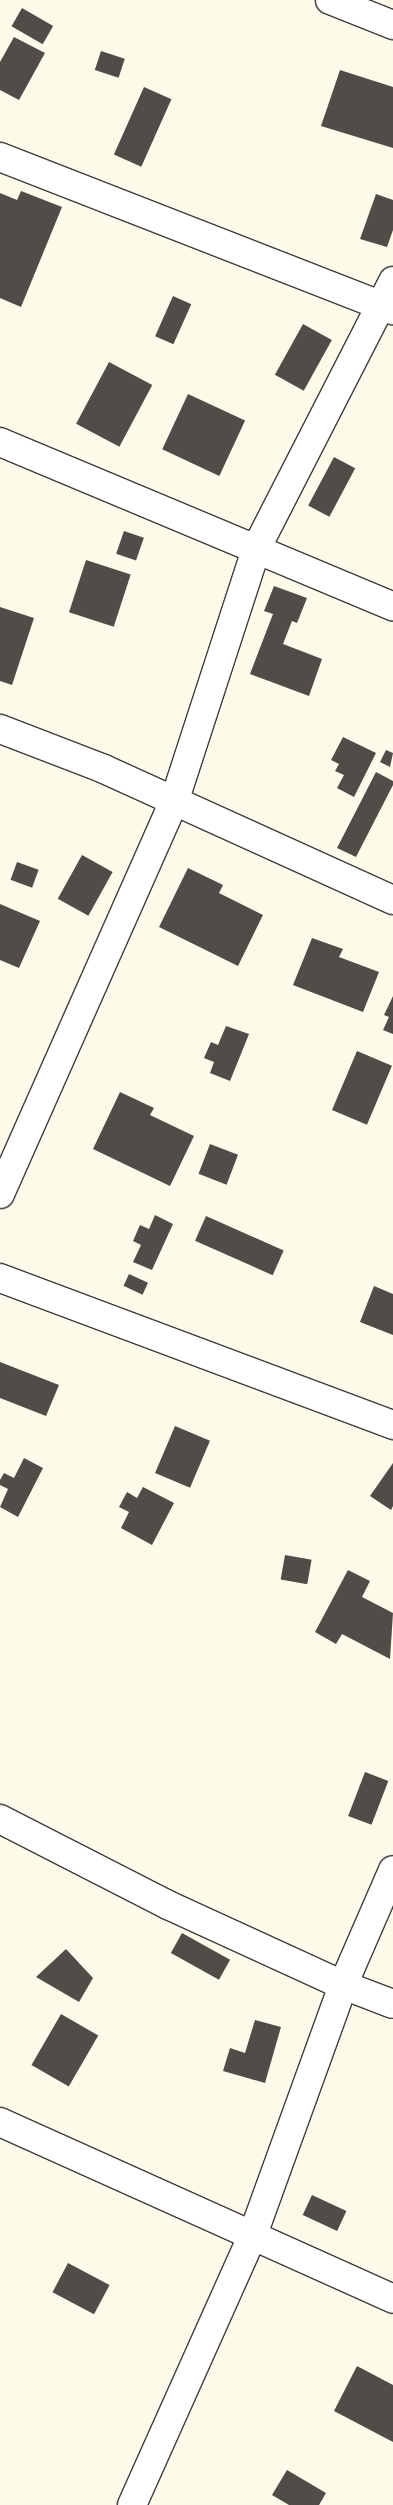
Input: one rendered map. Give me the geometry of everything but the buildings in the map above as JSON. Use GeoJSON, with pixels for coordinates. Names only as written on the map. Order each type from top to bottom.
{"type":"FeatureCollection","features":[{"type":"Feature","properties":{"kind":"street"},"geometry":{"type":"LineString","coordinates":[[330,0],[393,25]]}},
{"type":"Feature","properties":{"kind":"street"},"geometry":{"type":"LineString","coordinates":[[0,157],[387,308]]}},
{"type":"Feature","properties":{"kind":"street"},"geometry":{"type":"LineString","coordinates":[[0,1194],[174,802],[256,550],[387,308],[393,281]]}},
{"type":"Feature","properties":{"kind":"street"},"geometry":{"type":"LineString","coordinates":[[0,442],[393,606]]}},
{"type":"Feature","properties":{"kind":"street"},"geometry":{"type":"LineString","coordinates":[[0,729],[104,769],[393,900]]}},
{"type":"Feature","properties":{"kind":"street"},"geometry":{"type":"LineString","coordinates":[[0,1278],[393,1426]]}},
{"type":"Feature","properties":{"kind":"street"},"geometry":{"type":"LineString","coordinates":[[0,1818],[168,1905],[343,1985],[393,2004]]}},
{"type":"Feature","properties":{"kind":"street"},"geometry":{"type":"LineString","coordinates":[[132,2505],[252,2237],[343,1985],[393,1870]]}},
{"type":"Feature","properties":{"kind":"street"},"geometry":{"type":"LineString","coordinates":[[0,2122],[393,2299]]}}]}
